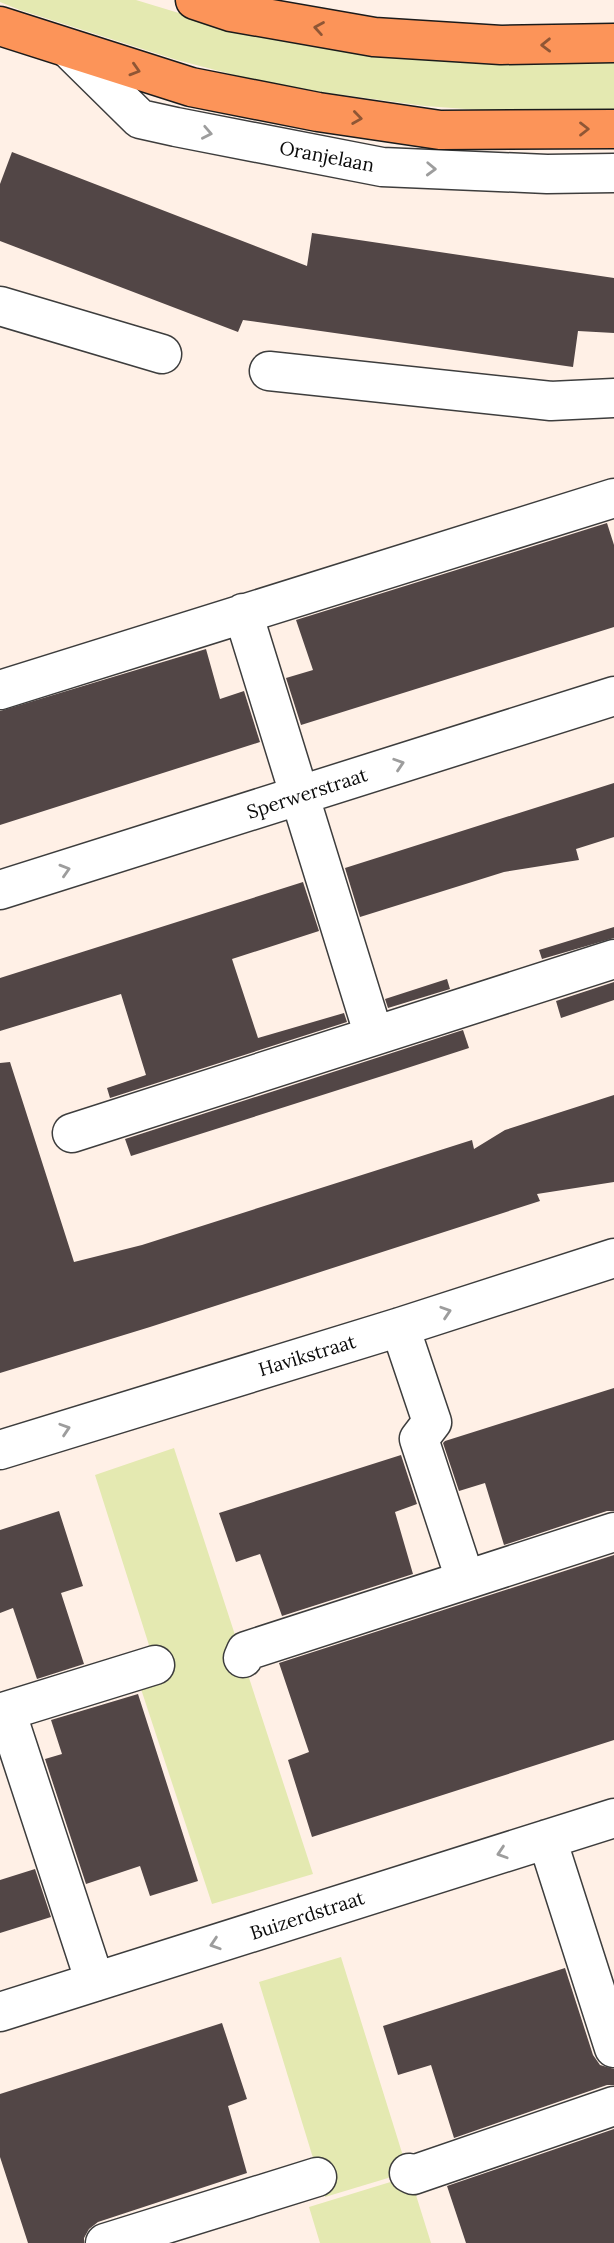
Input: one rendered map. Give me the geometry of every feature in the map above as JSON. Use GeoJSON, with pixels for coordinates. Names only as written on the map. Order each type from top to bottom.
{"type":"FeatureCollection","features":[{"type":"Feature","properties":{"kind":"main road"},"geometry":{"type":"LineString","coordinates":[[195,0],[231,12],[374,37],[501,45],[614,43]]}},
{"type":"Feature","properties":{"kind":"main road","name":"Oranjelaan"},"geometry":{"type":"LineString","coordinates":[[0,26],[191,88],[318,112],[440,130],[614,129]]}},
{"type":"Feature","properties":{"kind":"street","name":"Oranjelaan"},"geometry":{"type":"LineString","coordinates":[[70,50],[140,119],[382,167],[547,174],[614,173]]}},
{"type":"Feature","properties":{"kind":"street"},"geometry":{"type":"LineString","coordinates":[[0,306],[162,354]]}},
{"type":"Feature","properties":{"kind":"street"},"geometry":{"type":"LineString","coordinates":[[269,370],[551,401],[614,398]]}},
{"type":"Feature","properties":{"kind":"street"},"geometry":{"type":"LineString","coordinates":[[0,690],[614,498]]}},
{"type":"Feature","properties":{"kind":"street"},"geometry":{"type":"LineString","coordinates":[[243,613],[374,1036]]}},
{"type":"Feature","properties":{"kind":"street","name":"Sperwerstraat"},"geometry":{"type":"LineString","coordinates":[[0,890],[614,696]]}},
{"type":"Feature","properties":{"kind":"street"},"geometry":{"type":"LineString","coordinates":[[72,1133],[614,959]]}},
{"type":"Feature","properties":{"kind":"street","name":"Havikstraat"},"geometry":{"type":"LineString","coordinates":[[0,1450],[400,1327],[611,1269]]}},
{"type":"Feature","properties":{"kind":"street"},"geometry":{"type":"LineString","coordinates":[[400,1327],[432,1422],[419,1438],[465,1579]]}},
{"type":"Feature","properties":{"kind":"street"},"geometry":{"type":"LineString","coordinates":[[243,1658],[246,1651],[614,1532]]}},
{"type":"Feature","properties":{"kind":"street"},"geometry":{"type":"LineString","coordinates":[[94,1982],[3,1712],[155,1665]]}},
{"type":"Feature","properties":{"kind":"street","name":"Buizerdstraat"},"geometry":{"type":"LineString","coordinates":[[0,2012],[614,1818]]}},
{"type":"Feature","properties":{"kind":"street"},"geometry":{"type":"LineString","coordinates":[[547,1839],[614,2048]]}},
{"type":"Feature","properties":{"kind":"street"},"geometry":{"type":"LineString","coordinates":[[410,2174],[614,2106]]}},
{"type":"Feature","properties":{"kind":"street"},"geometry":{"type":"LineString","coordinates":[[105,2243],[173,2233],[317,2177]]}},
{"type":"Feature","properties":{"kind":"green space"},"geometry":{"type":"Polygon","coordinates":[[[0,0],[136,0],[225,27],[324,46],[431,61],[614,62],[614,111],[520,113],[425,106],[321,92],[246,78],[177,60],[20,10],[0,0]]]}},
{"type":"Feature","properties":{"kind":"green space"},"geometry":{"type":"Polygon","coordinates":[[[174,1448],[313,1874],[212,1904],[141,1689],[161,1683],[95,1475],[174,1448]]]}},
{"type":"Feature","properties":{"kind":"green space"},"geometry":{"type":"Polygon","coordinates":[[[341,1957],[408,2172],[325,2197],[259,1982],[341,1957]]]}},
{"type":"Feature","properties":{"kind":"green space"},"geometry":{"type":"Polygon","coordinates":[[[410,2176],[431,2243],[320,2243],[309,2207],[410,2176]]]}},
{"type":"Feature","properties":{"kind":"building"},"geometry":{"type":"Polygon","coordinates":[[[12,152],[307,266],[312,233],[614,278],[614,333],[578,331],[573,367],[243,320],[238,332],[0,241],[0,184],[12,152]]]}},
{"type":"Feature","properties":{"kind":"building"},"geometry":{"type":"Polygon","coordinates":[[[607,523],[614,545],[614,627],[301,725],[286,678],[313,670],[296,620],[607,523]]]}},
{"type":"Feature","properties":{"kind":"building"},"geometry":{"type":"Polygon","coordinates":[[[206,649],[220,699],[244,691],[260,742],[0,825],[0,711],[206,649]]]}},
{"type":"Feature","properties":{"kind":"building"},"geometry":{"type":"Polygon","coordinates":[[[614,783],[614,837],[576,849],[579,860],[504,872],[360,917],[345,868],[614,783]]]}},
{"type":"Feature","properties":{"kind":"building"},"geometry":{"type":"Polygon","coordinates":[[[303,882],[319,931],[232,959],[258,1038],[344,1013],[347,1022],[110,1098],[107,1088],[146,1075],[121,994],[0,1031],[0,978],[303,882]]]}},
{"type":"Feature","properties":{"kind":"building"},"geometry":{"type":"Polygon","coordinates":[[[614,927],[614,938],[542,959],[539,950],[614,927]]]}},
{"type":"Feature","properties":{"kind":"building"},"geometry":{"type":"Polygon","coordinates":[[[447,979],[450,989],[388,1008],[385,999],[447,979]]]}},
{"type":"Feature","properties":{"kind":"building"},"geometry":{"type":"Polygon","coordinates":[[[614,982],[614,1000],[561,1018],[556,1001],[614,982]]]}},
{"type":"Feature","properties":{"kind":"building"},"geometry":{"type":"Polygon","coordinates":[[[463,1030],[469,1048],[401,1070],[131,1156],[125,1139],[463,1030]]]}},
{"type":"Feature","properties":{"kind":"building"},"geometry":{"type":"Polygon","coordinates":[[[10,1062],[74,1262],[142,1245],[472,1140],[474,1149],[505,1130],[614,1095],[614,1182],[537,1194],[540,1201],[0,1373],[0,1063],[10,1062]]]}},
{"type":"Feature","properties":{"kind":"building"},"geometry":{"type":"Polygon","coordinates":[[[614,1388],[614,1511],[504,1545],[485,1483],[459,1491],[443,1443],[614,1388]]]}},
{"type":"Feature","properties":{"kind":"building"},"geometry":{"type":"Polygon","coordinates":[[[401,1455],[417,1504],[395,1512],[413,1574],[282,1616],[260,1554],[236,1562],[219,1513],[401,1455]]]}},
{"type":"Feature","properties":{"kind":"building"},"geometry":{"type":"Polygon","coordinates":[[[59,1511],[83,1586],[61,1593],[84,1664],[37,1679],[13,1608],[0,1613],[0,1530],[59,1511]]]}},
{"type":"Feature","properties":{"kind":"building"},"geometry":{"type":"Polygon","coordinates":[[[614,1555],[614,1740],[312,1837],[288,1760],[309,1752],[279,1663],[614,1555]]]}},
{"type":"Feature","properties":{"kind":"building"},"geometry":{"type":"Polygon","coordinates":[[[138,1694],[198,1881],[150,1896],[140,1866],[86,1884],[45,1759],[62,1754],[51,1720],[138,1694]]]}},
{"type":"Feature","properties":{"kind":"building"},"geometry":{"type":"Polygon","coordinates":[[[35,1869],[51,1917],[0,1933],[0,1880],[35,1869]]]}},
{"type":"Feature","properties":{"kind":"building"},"geometry":{"type":"Polygon","coordinates":[[[565,1968],[593,2055],[600,2065],[614,2069],[614,2085],[607,2085],[454,2138],[431,2065],[398,2075],[383,2026],[565,1968]]]}},
{"type":"Feature","properties":{"kind":"building"},"geometry":{"type":"Polygon","coordinates":[[[222,2023],[247,2099],[228,2106],[247,2173],[98,2222],[89,2229],[84,2243],[28,2243],[0,2157],[0,2094],[222,2023]]]}},
{"type":"Feature","properties":{"kind":"building"},"geometry":{"type":"Polygon","coordinates":[[[614,2129],[614,2243],[466,2243],[447,2186],[614,2129]]]}}]}
